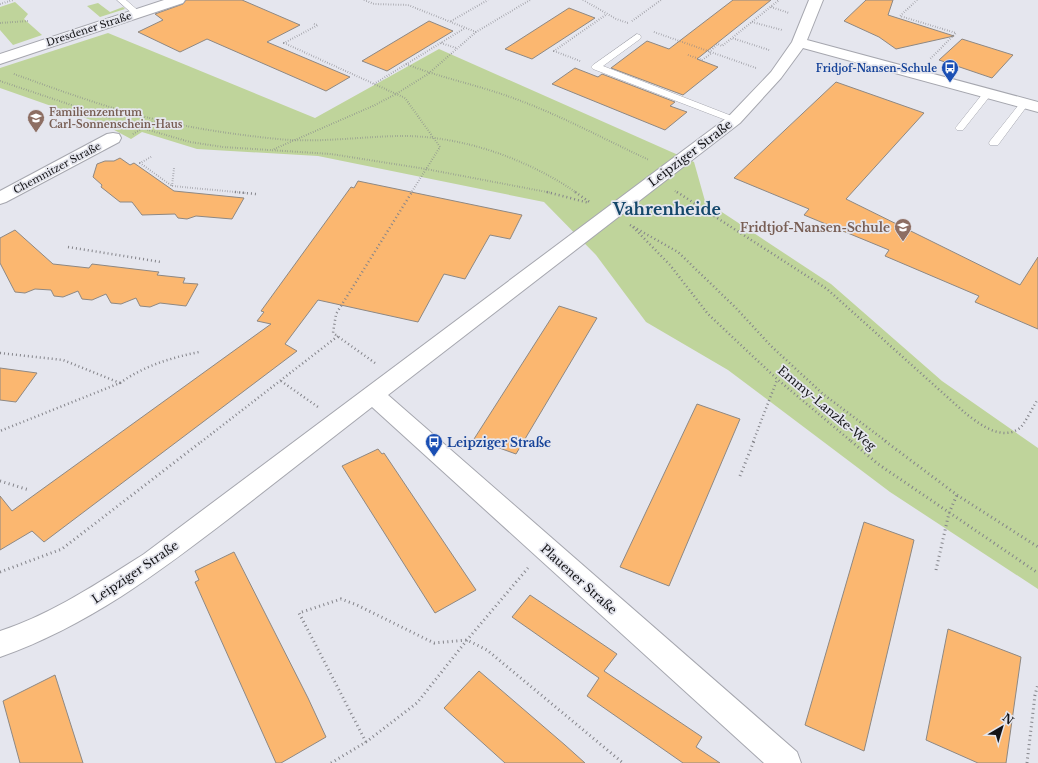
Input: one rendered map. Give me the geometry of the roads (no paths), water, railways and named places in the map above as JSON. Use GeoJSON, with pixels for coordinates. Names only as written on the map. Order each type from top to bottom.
{"type":"FeatureCollection","features":[{"type":"Feature","properties":{"kind":"street","name":"Leipziger Straße"},"geometry":{"type":"LineString","coordinates":[[0,644],[21,638],[69,615],[153,562],[734,120],[776,75],[799,42],[816,0]]}},
{"type":"Feature","properties":{"kind":"street","name":"Dresdener Straße"},"geometry":{"type":"LineString","coordinates":[[0,59],[173,1]]}},
{"type":"Feature","properties":{"kind":"street"},"geometry":{"type":"LineString","coordinates":[[799,42],[1031,106],[1038,91]]}},
{"type":"Feature","properties":{"kind":"street","name":"Chemnitzer Straße"},"geometry":{"type":"LineString","coordinates":[[0,198],[113,138]]}},
{"type":"Feature","properties":{"kind":"street","name":"Plauener Straße"},"geometry":{"type":"LineString","coordinates":[[373,394],[786,763]]}},
{"type":"Feature","properties":{"kind":"lane"},"geometry":{"type":"LineString","coordinates":[[121,0],[137,14]]}},
{"type":"Feature","properties":{"kind":"lane"},"geometry":{"type":"LineString","coordinates":[[636,37],[596,67],[734,120]]}},
{"type":"Feature","properties":{"kind":"lane"},"geometry":{"type":"LineString","coordinates":[[960,128],[987,94]]}},
{"type":"Feature","properties":{"kind":"lane"},"geometry":{"type":"LineString","coordinates":[[994,143],[1031,106]]}},
{"type":"Feature","properties":{"kind":"place","name":"Fridjof-Nansen-Schule"},"geometry":{"type":"Point","coordinates":[950,83]}},
{"type":"Feature","properties":{"kind":"place","name":"Familienzentrum Carl-Sonnenschein-Haus"},"geometry":{"type":"Point","coordinates":[36,133]}},
{"type":"Feature","properties":{"kind":"place","name":"Fridtjof-Nansen-Schule"},"geometry":{"type":"Point","coordinates":[903,242]}},
{"type":"Feature","properties":{"kind":"place","name":"Leipziger Straße"},"geometry":{"type":"Point","coordinates":[434,457]}},
{"type":"Feature","properties":{"kind":"district","name":"Vahrenheide"},"geometry":{"type":"Point","coordinates":[667,209]}}]}
